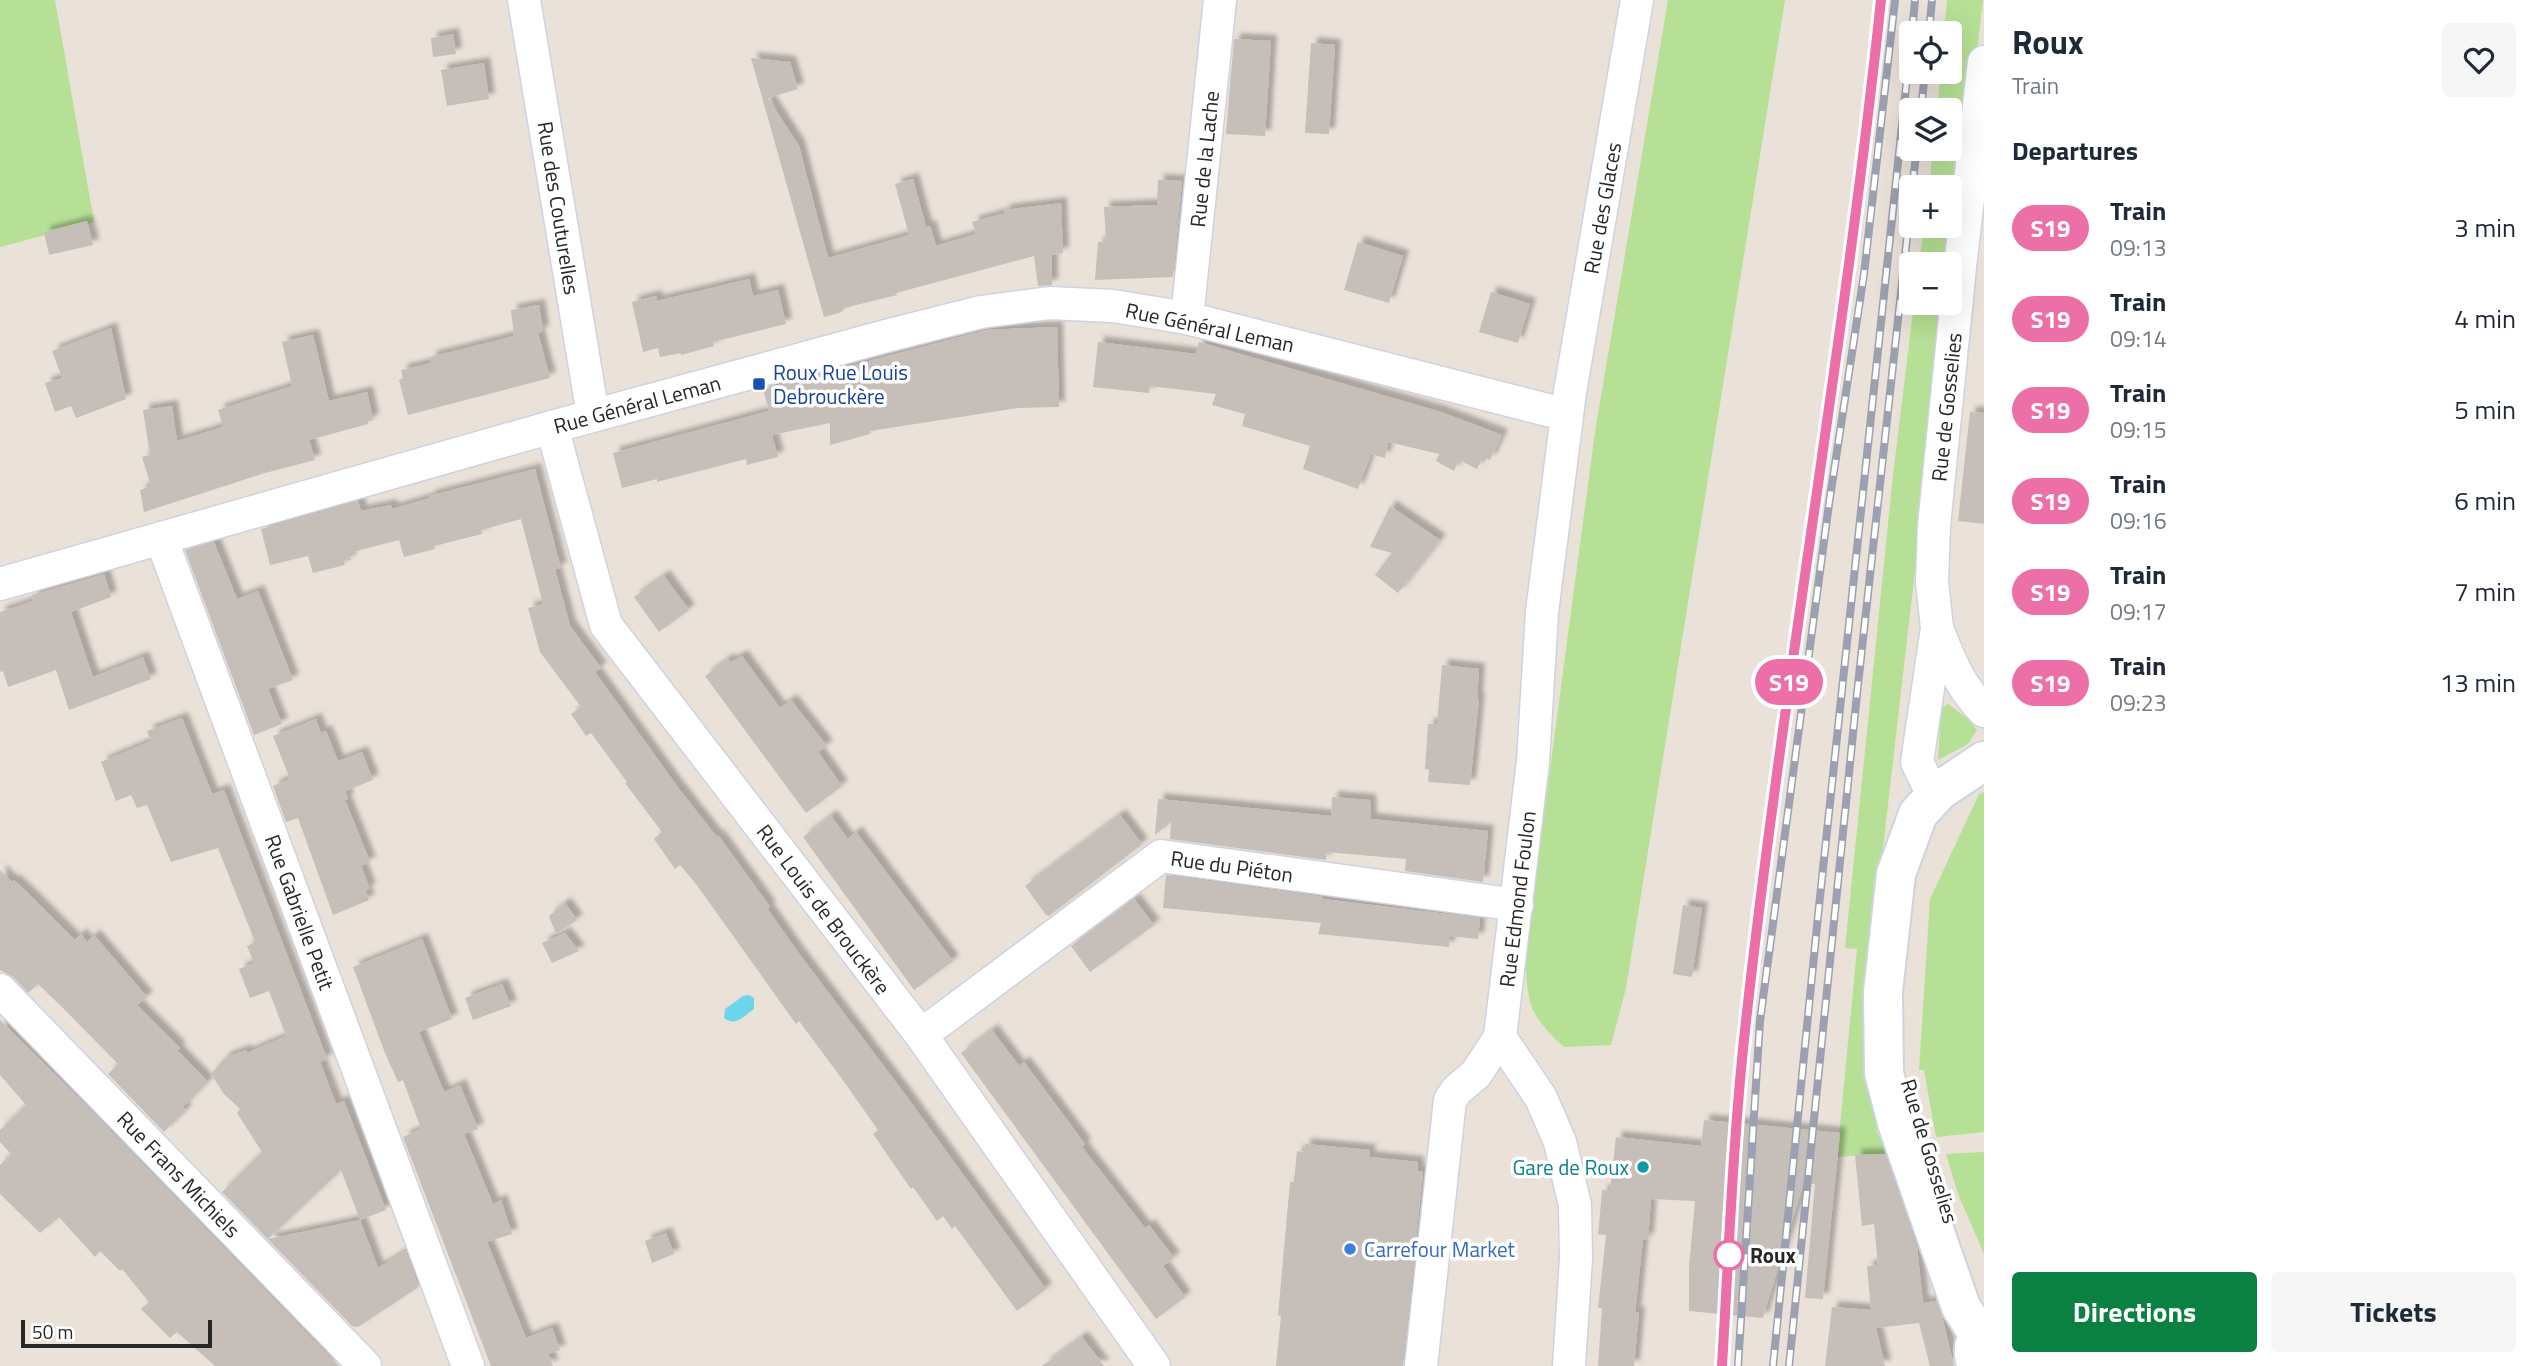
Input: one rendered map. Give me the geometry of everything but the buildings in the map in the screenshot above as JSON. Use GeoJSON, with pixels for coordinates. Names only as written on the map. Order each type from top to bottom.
{"type":"FeatureCollection","features":[{"type":"Feature","properties":{"kind":"street","name":"Rue des Couturelles"},"geometry":{"type":"LineString","coordinates":[[524,0],[593,415]]}},
{"type":"Feature","properties":{"kind":"street","name":"Rue de la Lache"},"geometry":{"type":"LineString","coordinates":[[1187,318],[1220,0]]}},
{"type":"Feature","properties":{"kind":"street","name":"Rue des Glaces"},"geometry":{"type":"LineString","coordinates":[[1567,415],[1637,0]]}},
{"type":"Feature","properties":{"kind":"street","name":"Rue de Gosselies"},"geometry":{"type":"LineString","coordinates":[[1936,794],[1917,762],[1937,628],[1932,582],[1934,526],[1984,62]]}},
{"type":"Feature","properties":{"kind":"street","name":"Rue Général Leman"},"geometry":{"type":"LineString","coordinates":[[0,584],[593,415],[981,312],[1050,303],[1113,306],[1187,318],[1567,415]]}},
{"type":"Feature","properties":{"kind":"street","name":"Rue Edmond Foulon"},"geometry":{"type":"LineString","coordinates":[[1500,1037],[1533,761],[1542,612],[1567,415]]}},
{"type":"Feature","properties":{"kind":"street","name":"Rue Louis de Brouckère"},"geometry":{"type":"LineString","coordinates":[[552,427],[606,625],[921,1035],[1154,1366]]}},
{"type":"Feature","properties":{"kind":"street","name":"Rue Gabrielle Petit"},"geometry":{"type":"LineString","coordinates":[[161,538],[468,1366]]}},
{"type":"Feature","properties":{"kind":"street","name":"Rue de Gosselies"},"geometry":{"type":"LineString","coordinates":[[1937,628],[1953,668],[1969,696],[1984,710]]}},
{"type":"Feature","properties":{"kind":"street","name":"Rue de Gosselies"},"geometry":{"type":"LineString","coordinates":[[1981,1332],[1961,1307],[1897,1123],[1884,1073],[1883,992],[1896,874],[1918,814],[1936,794],[1984,761]]}},
{"type":"Feature","properties":{"kind":"street","name":"Rue de Gosselies"},"geometry":{"type":"LineString","coordinates":[[1981,1332],[1916,1118],[1905,1073],[1902,1031],[1903,994],[1919,877],[1957,793],[1984,761]]}},
{"type":"Feature","properties":{"kind":"street","name":"Rue du Piéton"},"geometry":{"type":"LineString","coordinates":[[921,1035],[1161,856],[1517,905]]}},
{"type":"Feature","properties":{"kind":"street","name":"Rue Frans Michiels"},"geometry":{"type":"LineString","coordinates":[[0,990],[362,1362]]}},
{"type":"Feature","properties":{"kind":"street"},"geometry":{"type":"LineString","coordinates":[[1421,1366],[1450,1100],[1457,1090],[1476,1074],[1500,1037],[1541,1098],[1560,1142],[1575,1205],[1576,1258],[1569,1366]]}},
{"type":"Feature","properties":{"kind":"green space"},"geometry":{"type":"Polygon","coordinates":[[[0,0],[55,0],[94,222],[0,247],[0,0]]]}},
{"type":"Feature","properties":{"kind":"green space"},"geometry":{"type":"Polygon","coordinates":[[[1668,0],[1785,0],[1626,988],[1611,1045],[1564,1047],[1543,1026],[1532,1007],[1525,957],[1595,432],[1668,0]]]}},
{"type":"Feature","properties":{"kind":"green space"},"geometry":{"type":"Polygon","coordinates":[[[1947,0],[1983,0],[1962,176],[1930,175],[1932,161],[1962,161],[1962,98],[1938,98],[1940,84],[1962,84],[1962,21],[1945,21],[1947,0]]]}},
{"type":"Feature","properties":{"kind":"green space"},"geometry":{"type":"Polygon","coordinates":[[[1922,238],[1955,238],[1953,252],[1921,252],[1922,238]]]}},
{"type":"Feature","properties":{"kind":"green space"},"geometry":{"type":"Polygon","coordinates":[[[1913,315],[1945,315],[1870,960],[1877,1132],[1890,1153],[1837,1157],[1857,949],[1845,948],[1893,475],[1913,315]]]}},
{"type":"Feature","properties":{"kind":"green space"},"geometry":{"type":"Polygon","coordinates":[[[1948,704],[1968,719],[1977,730],[1968,744],[1938,760],[1941,708],[1948,704]]]}},
{"type":"Feature","properties":{"kind":"green space"},"geometry":{"type":"Polygon","coordinates":[[[1984,792],[1984,1132],[1936,1137],[1924,1070],[1919,1070],[1930,899],[1979,794],[1984,792]]]}},
{"type":"Feature","properties":{"kind":"green space"},"geometry":{"type":"Polygon","coordinates":[[[1984,1152],[1984,1254],[1958,1194],[1946,1154],[1984,1152]]]}},
{"type":"Feature","properties":{"kind":"water"},"geometry":{"type":"Polygon","coordinates":[[[743,996],[754,998],[754,1009],[736,1021],[724,1018],[725,1009],[743,996]]]}},
{"type":"Feature","properties":{"kind":"railway"},"geometry":{"type":"LineString","coordinates":[[1722,1366],[1746,1021],[1778,766],[1850,256],[1881,0]]}},
{"type":"Feature","properties":{"kind":"railway"},"geometry":{"type":"LineString","coordinates":[[1738,1366],[1760,1021],[1829,504],[1864,274],[1895,0]]}},
{"type":"Feature","properties":{"kind":"railway"},"geometry":{"type":"LineString","coordinates":[[1913,21],[1915,0]]}},
{"type":"Feature","properties":{"kind":"railway"},"geometry":{"type":"LineString","coordinates":[[1930,21],[1932,0]]}},
{"type":"Feature","properties":{"kind":"railway"},"geometry":{"type":"LineString","coordinates":[[1773,1366],[1906,84]]}},
{"type":"Feature","properties":{"kind":"railway"},"geometry":{"type":"LineString","coordinates":[[1922,98],[1924,84]]}},
{"type":"Feature","properties":{"kind":"railway"},"geometry":{"type":"LineString","coordinates":[[1914,175],[1915,161]]}},
{"type":"Feature","properties":{"kind":"railway"},"geometry":{"type":"LineString","coordinates":[[1789,1366],[1857,694],[1907,238]]}},
{"type":"Feature","properties":{"kind":"train","name":"S19"},"geometry":{"type":"LineString","coordinates":[[1722,1366],[1736,1121],[1762,883],[1849,273],[1881,0]]}},
{"type":"Feature","properties":{"kind":"place","name":"Roux Rue Louis Debrouckère"},"geometry":{"type":"Point","coordinates":[759,384]}},
{"type":"Feature","properties":{"kind":"place","name":"Gare de Roux"},"geometry":{"type":"Point","coordinates":[1643,1167]}},
{"type":"Feature","properties":{"kind":"place","name":"Carrefour Market"},"geometry":{"type":"Point","coordinates":[1350,1249]}},
{"type":"Feature","properties":{"kind":"place","name":"Roux"},"geometry":{"type":"Point","coordinates":[1729,1255]}}]}
